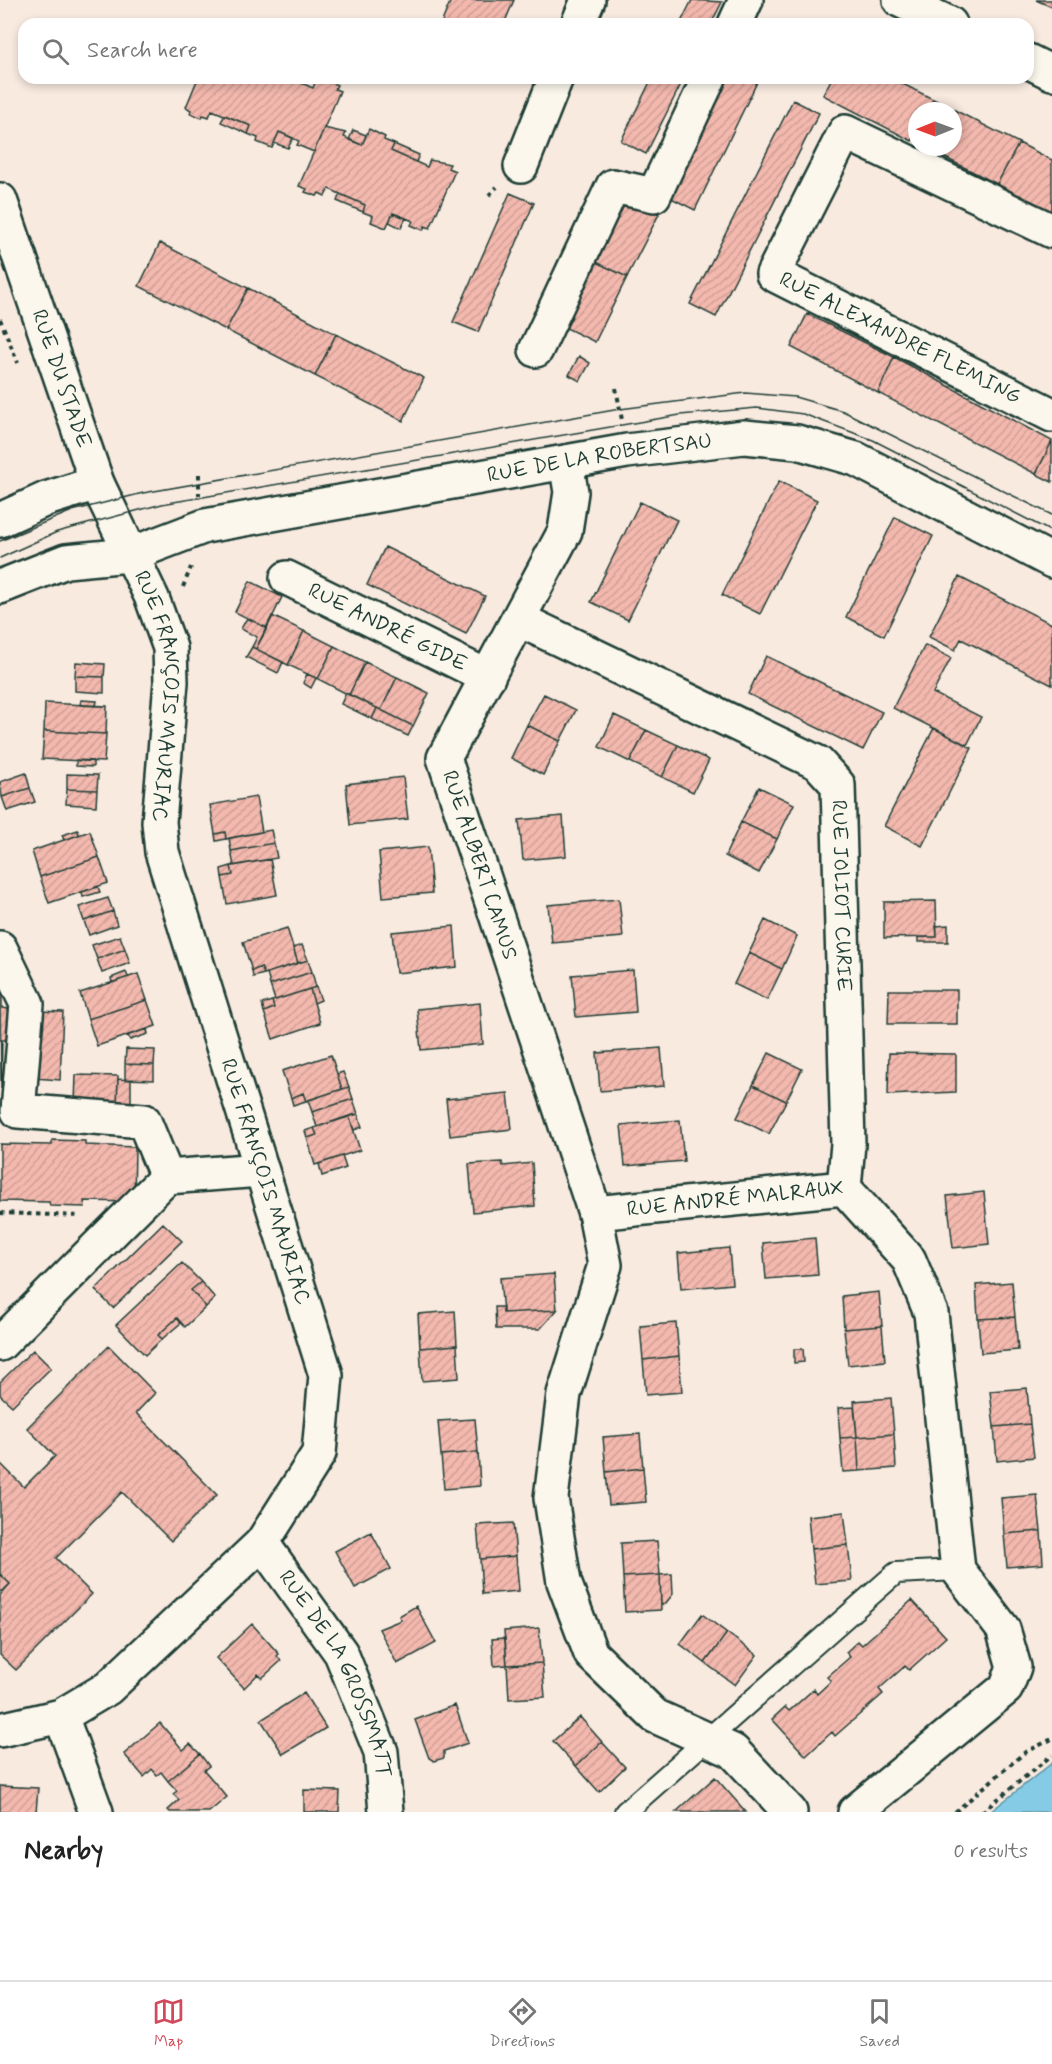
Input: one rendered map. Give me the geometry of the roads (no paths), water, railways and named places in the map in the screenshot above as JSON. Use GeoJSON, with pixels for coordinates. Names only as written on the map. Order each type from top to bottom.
{"type":"FeatureCollection","features":[{"type":"Feature","properties":{"kind":"street"},"geometry":{"type":"LineString","coordinates":[[580,18],[588,0]]}},
{"type":"Feature","properties":{"kind":"street"},"geometry":{"type":"LineString","coordinates":[[738,18],[746,0]]}},
{"type":"Feature","properties":{"kind":"street"},"geometry":{"type":"LineString","coordinates":[[900,0],[938,18]]}},
{"type":"Feature","properties":{"kind":"street"},"geometry":{"type":"LineString","coordinates":[[1034,64],[1052,73]]}},
{"type":"Feature","properties":{"kind":"street"},"geometry":{"type":"LineString","coordinates":[[521,166],[554,84]]}},
{"type":"Feature","properties":{"kind":"street"},"geometry":{"type":"LineString","coordinates":[[536,350],[613,186],[654,195],[706,84]]}},
{"type":"Feature","properties":{"kind":"street","name":"RUE ALEXANDRE FLEMING"},"geometry":{"type":"LineString","coordinates":[[1052,231],[845,132],[773,274],[1052,415]]}},
{"type":"Feature","properties":{"kind":"street","name":"RUE DU STADE"},"geometry":{"type":"LineString","coordinates":[[0,200],[97,483],[129,555]]}},
{"type":"Feature","properties":{"kind":"street","name":"RUE DE LA ROBERTSAU"},"geometry":{"type":"LineString","coordinates":[[0,587],[66,561],[129,555],[205,526],[567,462],[699,441],[744,437],[797,441],[856,459],[1052,561]]}},
{"type":"Feature","properties":{"kind":"street","name":"RUE ALBERT CAMUS"},"geometry":{"type":"LineString","coordinates":[[567,462],[571,492],[565,531],[520,620],[444,758],[595,1213]]}},
{"type":"Feature","properties":{"kind":"street"},"geometry":{"type":"LineString","coordinates":[[0,520],[46,498],[97,483]]}},
{"type":"Feature","properties":{"kind":"street","name":"RUE FRANÇOIS MAURIAC"},"geometry":{"type":"LineString","coordinates":[[0,1730],[61,1716],[108,1688],[262,1543],[319,1453],[326,1375],[162,852],[159,822],[171,682],[170,648],[152,598],[129,555]]}},
{"type":"Feature","properties":{"kind":"street","name":"RUE ANDRÉ GIDE"},"geometry":{"type":"LineString","coordinates":[[287,578],[488,677]]}},
{"type":"Feature","properties":{"kind":"street","name":"RUE JOLIOT CURIE"},"geometry":{"type":"LineString","coordinates":[[520,620],[818,763],[838,785],[848,1144],[844,1188]]}},
{"type":"Feature","properties":{"kind":"street"},"geometry":{"type":"LineString","coordinates":[[0,948],[27,1004],[18,1111],[144,1120],[167,1177]]}},
{"type":"Feature","properties":{"kind":"street"},"geometry":{"type":"LineString","coordinates":[[0,1344],[167,1177],[261,1170]]}},
{"type":"Feature","properties":{"kind":"street","name":"RUE ANDRÉ MALRAUX"},"geometry":{"type":"LineString","coordinates":[[790,1812],[733,1751],[655,1716],[591,1654],[564,1582],[551,1498],[564,1394],[605,1265],[595,1213],[844,1188],[909,1260],[931,1313],[958,1570]]}},
{"type":"Feature","properties":{"kind":"street","name":"RUE DE LA GROSSMATT"},"geometry":{"type":"LineString","coordinates":[[262,1543],[341,1653],[381,1752],[386,1812]]}},
{"type":"Feature","properties":{"kind":"street"},"geometry":{"type":"LineString","coordinates":[[855,1812],[1006,1688],[1014,1667],[1003,1629],[958,1570]]}},
{"type":"Feature","properties":{"kind":"street"},"geometry":{"type":"LineString","coordinates":[[61,1716],[96,1812]]}},
{"type":"Feature","properties":{"kind":"lane"},"geometry":{"type":"LineString","coordinates":[[625,1812],[896,1573],[958,1570]]}},
{"type":"Feature","properties":{"kind":"water"},"geometry":{"type":"Polygon","coordinates":[[[1052,1763],[1052,1812],[990,1812],[1052,1763]]]}},
{"type":"Feature","properties":{"kind":"tram line"},"geometry":{"type":"LineString","coordinates":[[0,541],[72,511],[143,493],[620,409],[745,393],[795,397],[843,411],[1052,515]]}},
{"type":"Feature","properties":{"kind":"tram line"},"geometry":{"type":"LineString","coordinates":[[0,558],[57,532],[162,504],[680,415],[757,408],[803,414],[873,440],[1052,532]]}}]}
